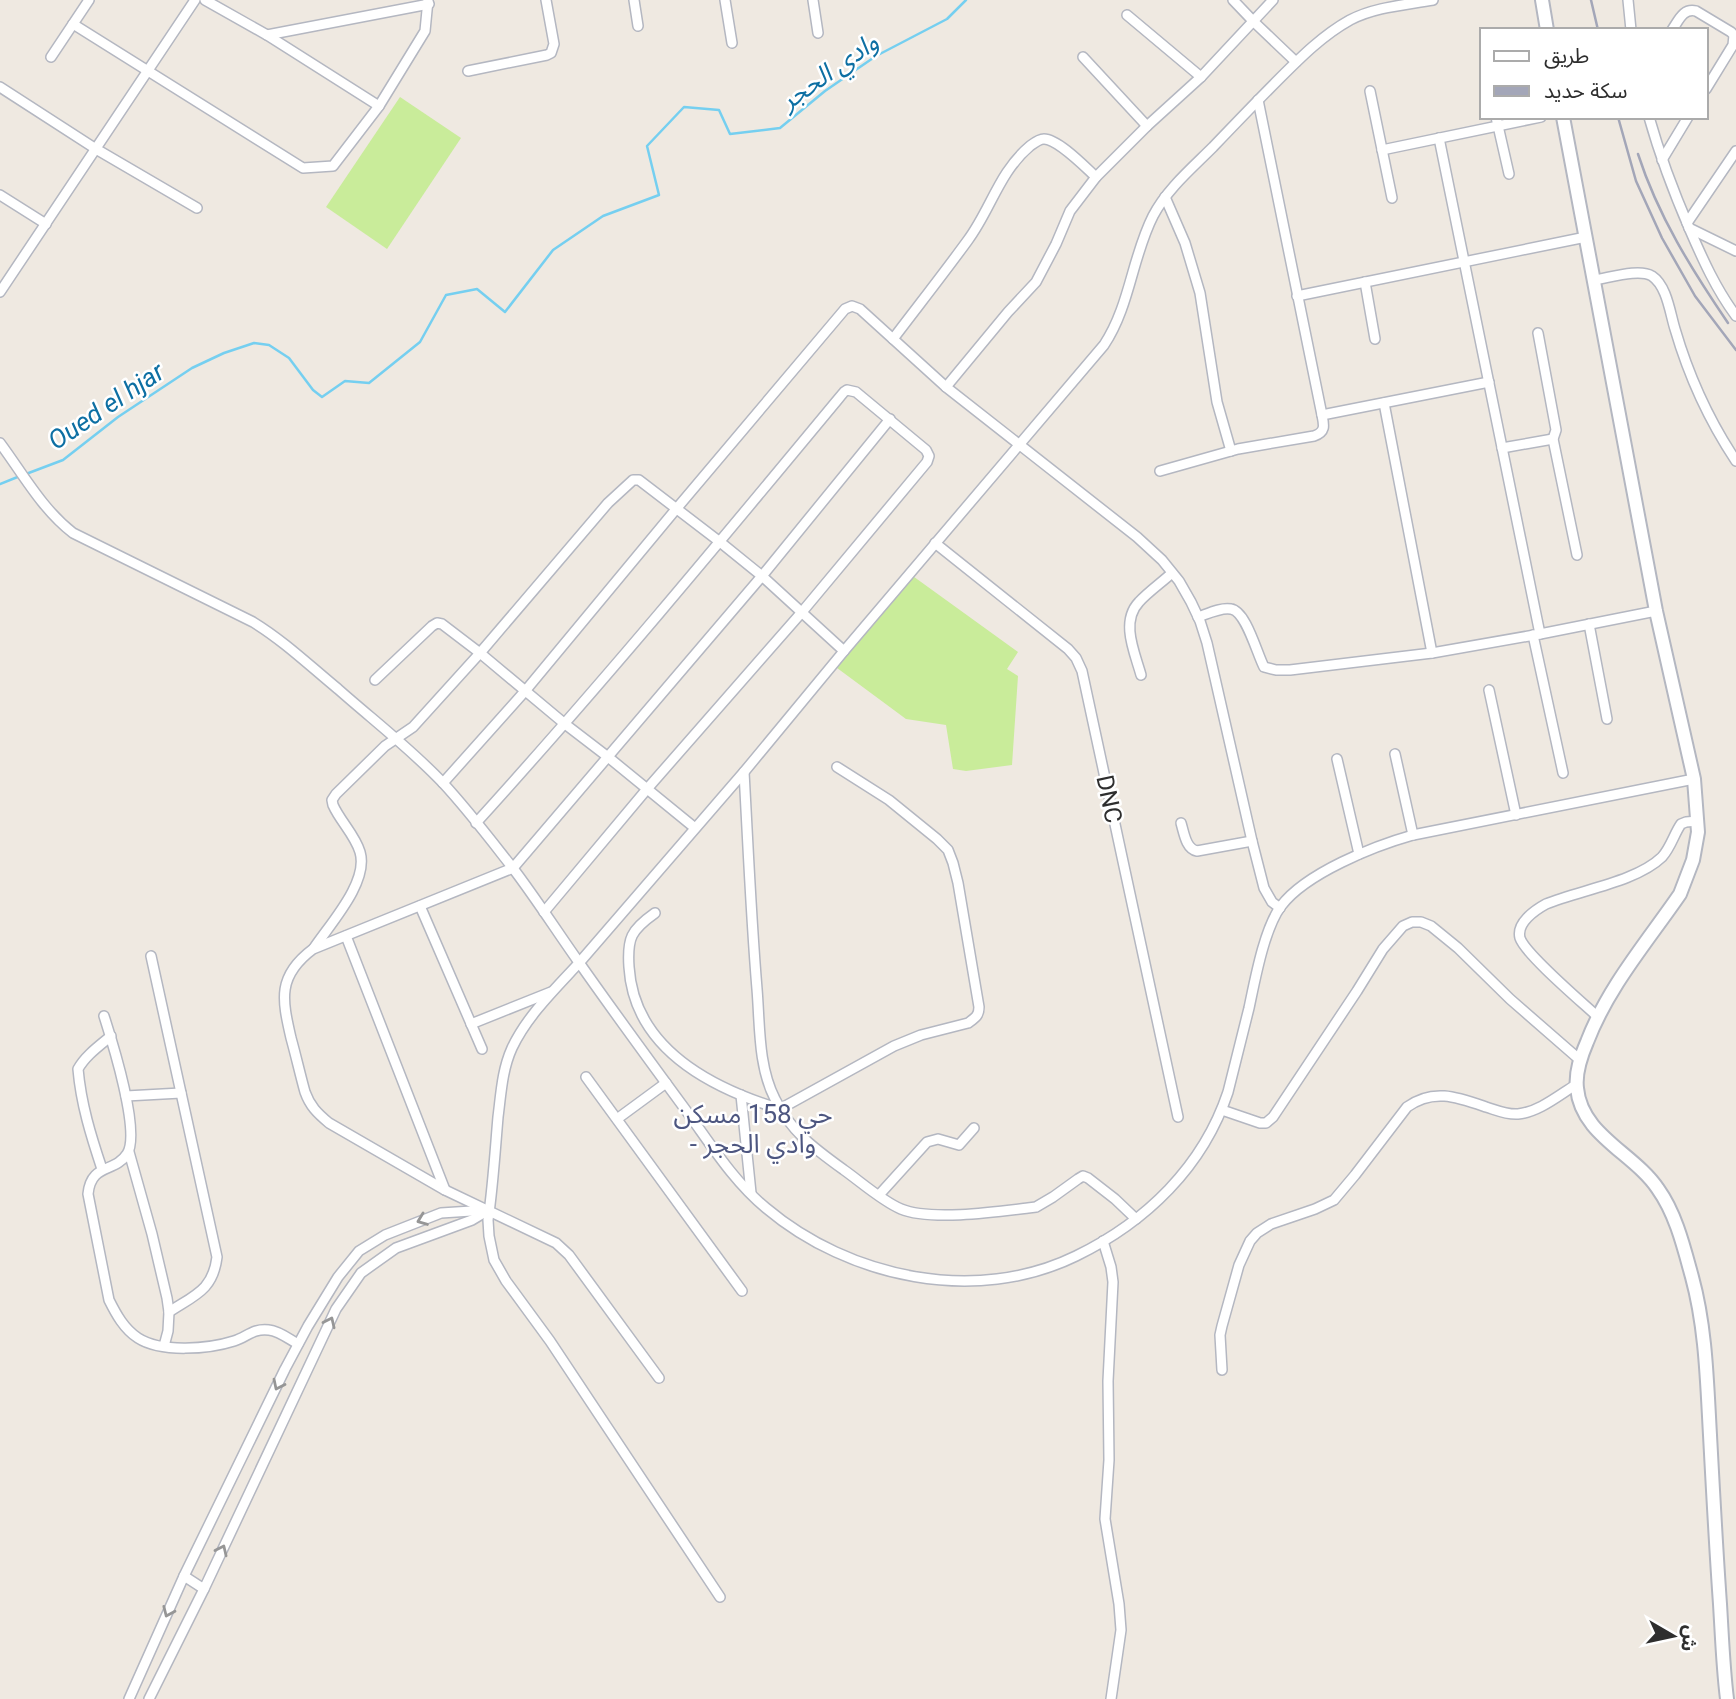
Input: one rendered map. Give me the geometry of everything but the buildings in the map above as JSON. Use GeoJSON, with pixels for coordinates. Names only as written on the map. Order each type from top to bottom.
{"type":"FeatureCollection","features":[{"type":"Feature","properties":{"kind":"main road"},"geometry":{"type":"LineString","coordinates":[[1542,0],[1547,28]]}},
{"type":"Feature","properties":{"kind":"main road"},"geometry":{"type":"LineString","coordinates":[[1563,119],[1656,611],[1694,779],[1698,821],[1693,860],[1680,894],[1623,974],[1598,1017],[1580,1060],[1577,1084],[1582,1106],[1593,1126],[1646,1173],[1659,1189],[1673,1218],[1692,1279],[1700,1318],[1706,1372],[1727,1699]]}},
{"type":"Feature","properties":{"kind":"street"},"geometry":{"type":"LineString","coordinates":[[51,57],[89,0]]}},
{"type":"Feature","properties":{"kind":"street"},"geometry":{"type":"LineString","coordinates":[[0,292],[195,0]]}},
{"type":"Feature","properties":{"kind":"street"},"geometry":{"type":"LineString","coordinates":[[205,0],[267,35],[379,106]]}},
{"type":"Feature","properties":{"kind":"street"},"geometry":{"type":"LineString","coordinates":[[468,71],[551,52],[554,44],[546,0]]}},
{"type":"Feature","properties":{"kind":"street"},"geometry":{"type":"LineString","coordinates":[[634,0],[638,26]]}},
{"type":"Feature","properties":{"kind":"street"},"geometry":{"type":"LineString","coordinates":[[725,0],[732,43]]}},
{"type":"Feature","properties":{"kind":"street"},"geometry":{"type":"LineString","coordinates":[[813,0],[818,33]]}},
{"type":"Feature","properties":{"kind":"street"},"geometry":{"type":"LineString","coordinates":[[1233,0],[1296,62]]}},
{"type":"Feature","properties":{"kind":"street"},"geometry":{"type":"LineString","coordinates":[[946,387],[1036,282],[1070,211],[1096,177],[1200,77],[1273,0]]}},
{"type":"Feature","properties":{"kind":"street"},"geometry":{"type":"LineString","coordinates":[[720,1597],[550,1341],[506,1281],[494,1259],[488,1229],[489,1210],[500,1095],[512,1049],[521,1031],[552,992],[744,772],[1104,345],[1124,306],[1149,224],[1165,197],[1258,100],[1324,37],[1352,19],[1376,10],[1433,0]]}},
{"type":"Feature","properties":{"kind":"street"},"geometry":{"type":"LineString","coordinates":[[1628,0],[1631,28]]}},
{"type":"Feature","properties":{"kind":"street"},"geometry":{"type":"LineString","coordinates":[[73,24],[303,168],[333,166],[379,106],[425,31],[429,2],[267,35]]}},
{"type":"Feature","properties":{"kind":"street"},"geometry":{"type":"LineString","coordinates":[[1673,28],[1684,13],[1691,10],[1734,35],[1733,45],[1708,86]]}},
{"type":"Feature","properties":{"kind":"street"},"geometry":{"type":"LineString","coordinates":[[1128,15],[1200,77]]}},
{"type":"Feature","properties":{"kind":"street"},"geometry":{"type":"LineString","coordinates":[[1083,57],[1147,126]]}},
{"type":"Feature","properties":{"kind":"street"},"geometry":{"type":"LineString","coordinates":[[0,87],[96,149],[197,208]]}},
{"type":"Feature","properties":{"kind":"street"},"geometry":{"type":"LineString","coordinates":[[1370,91],[1392,198]]}},
{"type":"Feature","properties":{"kind":"street"},"geometry":{"type":"LineString","coordinates":[[1160,471],[1231,451],[1319,435],[1324,429],[1258,100]]}},
{"type":"Feature","properties":{"kind":"street"},"geometry":{"type":"LineString","coordinates":[[1382,150],[1439,138],[1497,121],[1519,119]]}},
{"type":"Feature","properties":{"kind":"street"},"geometry":{"type":"LineString","coordinates":[[1650,119],[1662,160],[1688,225],[1713,280],[1736,316]]}},
{"type":"Feature","properties":{"kind":"street"},"geometry":{"type":"LineString","coordinates":[[1662,160],[1687,119]]}},
{"type":"Feature","properties":{"kind":"street"},"geometry":{"type":"LineString","coordinates":[[1497,121],[1509,174]]}},
{"type":"Feature","properties":{"kind":"street"},"geometry":{"type":"LineString","coordinates":[[1439,138],[1489,382],[1563,773]]}},
{"type":"Feature","properties":{"kind":"street"},"geometry":{"type":"LineString","coordinates":[[893,339],[971,236],[1008,170],[1030,146],[1039,140],[1049,140],[1096,177]]}},
{"type":"Feature","properties":{"kind":"street"},"geometry":{"type":"LineString","coordinates":[[1688,225],[1736,151]]}},
{"type":"Feature","properties":{"kind":"street"},"geometry":{"type":"LineString","coordinates":[[0,195],[46,224]]}},
{"type":"Feature","properties":{"kind":"street"},"geometry":{"type":"LineString","coordinates":[[1165,197],[1185,243],[1200,293],[1217,402],[1231,451]]}},
{"type":"Feature","properties":{"kind":"street"},"geometry":{"type":"LineString","coordinates":[[1688,225],[1736,251]]}},
{"type":"Feature","properties":{"kind":"street"},"geometry":{"type":"LineString","coordinates":[[1297,296],[1586,237]]}},
{"type":"Feature","properties":{"kind":"street"},"geometry":{"type":"LineString","coordinates":[[1594,280],[1643,272],[1656,279],[1666,299],[1695,389],[1736,460]]}},
{"type":"Feature","properties":{"kind":"street"},"geometry":{"type":"LineString","coordinates":[[1365,282],[1375,339]]}},
{"type":"Feature","properties":{"kind":"street"},"geometry":{"type":"LineString","coordinates":[[443,783],[526,690],[847,307],[852,306],[860,309],[946,387],[1138,537],[1172,573],[1191,602],[1207,643],[1252,841],[1267,894],[1280,908]]}},
{"type":"Feature","properties":{"kind":"street"},"geometry":{"type":"LineString","coordinates":[[1538,333],[1556,430],[1553,439],[1577,555]]}},
{"type":"Feature","properties":{"kind":"street"},"geometry":{"type":"LineString","coordinates":[[1322,415],[1489,382]]}},
{"type":"Feature","properties":{"kind":"street"},"geometry":{"type":"LineString","coordinates":[[476,823],[565,724],[844,392],[856,392],[926,450],[928,460],[802,612],[647,789],[544,912]]}},
{"type":"Feature","properties":{"kind":"street"},"geometry":{"type":"LineString","coordinates":[[1384,403],[1432,653]]}},
{"type":"Feature","properties":{"kind":"street"},"geometry":{"type":"LineString","coordinates":[[659,1378],[563,1248],[550,1239],[445,1191],[317,1113],[310,1105],[305,1092],[284,1008],[287,979],[293,967],[313,949],[513,869],[762,576],[890,419]]}},
{"type":"Feature","properties":{"kind":"street"},"geometry":{"type":"LineString","coordinates":[[1502,449],[1553,439]]}},
{"type":"Feature","properties":{"kind":"street"},"geometry":{"type":"LineString","coordinates":[[0,443],[58,522],[73,533],[260,626],[397,738],[443,783],[513,869],[666,1083],[751,1194],[794,1230],[824,1247],[908,1276],[938,1280],[994,1278],[1030,1272],[1070,1259],[1136,1219],[1170,1189],[1188,1169],[1222,1110],[1257,970],[1274,920],[1280,908],[1297,889],[1317,876],[1391,841],[1413,835],[1694,779]]}},
{"type":"Feature","properties":{"kind":"street"},"geometry":{"type":"LineString","coordinates":[[313,949],[352,893],[362,870],[360,852],[334,809],[332,800],[336,794],[383,748],[413,727],[608,503],[633,480],[639,480],[677,508],[762,576],[844,651]]}},
{"type":"Feature","properties":{"kind":"street","name":"DNC"},"geometry":{"type":"LineString","coordinates":[[935,543],[1068,649],[1082,671],[1178,1117]]}},
{"type":"Feature","properties":{"kind":"street"},"geometry":{"type":"LineString","coordinates":[[1141,675],[1129,618],[1139,602],[1172,573]]}},
{"type":"Feature","properties":{"kind":"street"},"geometry":{"type":"LineString","coordinates":[[1198,617],[1229,608],[1236,610],[1245,623],[1264,667],[1290,670],[1432,653],[1656,611]]}},
{"type":"Feature","properties":{"kind":"street"},"geometry":{"type":"LineString","coordinates":[[375,680],[432,625],[437,623],[446,626],[695,828]]}},
{"type":"Feature","properties":{"kind":"street"},"geometry":{"type":"LineString","coordinates":[[1589,624],[1607,719]]}},
{"type":"Feature","properties":{"kind":"street"},"geometry":{"type":"LineString","coordinates":[[1489,690],[1516,815]]}},
{"type":"Feature","properties":{"kind":"street"},"geometry":{"type":"LineString","coordinates":[[1395,754],[1413,835]]}},
{"type":"Feature","properties":{"kind":"street"},"geometry":{"type":"LineString","coordinates":[[1337,759],[1359,855]]}},
{"type":"Feature","properties":{"kind":"street"},"geometry":{"type":"LineString","coordinates":[[655,913],[633,930],[628,945],[631,986],[639,1012],[673,1055],[693,1070],[741,1096],[780,1109],[894,1045],[968,1023],[977,1017],[979,1012],[958,883],[950,853],[889,800],[837,767]]}},
{"type":"Feature","properties":{"kind":"street"},"geometry":{"type":"LineString","coordinates":[[744,772],[762,1051],[774,1097],[796,1132],[879,1195],[898,1208],[911,1212],[996,1212],[1035,1206],[1085,1177],[1136,1219]]}},
{"type":"Feature","properties":{"kind":"street"},"geometry":{"type":"LineString","coordinates":[[1598,1017],[1535,958],[1521,939],[1520,929],[1532,913],[1546,904],[1633,875],[1651,865],[1666,852],[1682,824],[1698,821]]}},
{"type":"Feature","properties":{"kind":"street"},"geometry":{"type":"LineString","coordinates":[[1181,822],[1189,847],[1193,851],[1252,841]]}},
{"type":"Feature","properties":{"kind":"street"},"geometry":{"type":"LineString","coordinates":[[419,906],[482,1049]]}},
{"type":"Feature","properties":{"kind":"street"},"geometry":{"type":"LineString","coordinates":[[1222,1110],[1260,1123],[1266,1123],[1273,1117],[1383,949],[1403,926],[1412,922],[1427,924],[1446,938],[1580,1060]]}},
{"type":"Feature","properties":{"kind":"street"},"geometry":{"type":"LineString","coordinates":[[346,936],[445,1191]]}},
{"type":"Feature","properties":{"kind":"street"},"geometry":{"type":"LineString","coordinates":[[151,956],[217,1256],[216,1271],[209,1283],[169,1312]]}},
{"type":"Feature","properties":{"kind":"street"},"geometry":{"type":"LineString","coordinates":[[471,1024],[552,992]]}},
{"type":"Feature","properties":{"kind":"street"},"geometry":{"type":"LineString","coordinates":[[104,1016],[126,1096],[131,1130],[129,1152],[152,1234],[169,1312],[164,1346]]}},
{"type":"Feature","properties":{"kind":"street"},"geometry":{"type":"LineString","coordinates":[[102,1169],[88,1123],[78,1069],[84,1059],[111,1036]]}},
{"type":"Feature","properties":{"kind":"street"},"geometry":{"type":"LineString","coordinates":[[586,1077],[742,1290]]}},
{"type":"Feature","properties":{"kind":"street"},"geometry":{"type":"LineString","coordinates":[[617,1119],[666,1083]]}},
{"type":"Feature","properties":{"kind":"street"},"geometry":{"type":"LineString","coordinates":[[1222,1370],[1220,1335],[1239,1265],[1250,1241],[1263,1228],[1334,1200],[1407,1107],[1425,1096],[1446,1096],[1518,1114],[1535,1109],[1577,1084]]}},
{"type":"Feature","properties":{"kind":"street"},"geometry":{"type":"LineString","coordinates":[[126,1096],[181,1093]]}},
{"type":"Feature","properties":{"kind":"street"},"geometry":{"type":"LineString","coordinates":[[741,1096],[751,1194]]}},
{"type":"Feature","properties":{"kind":"street"},"geometry":{"type":"LineString","coordinates":[[879,1195],[927,1142],[939,1139],[958,1145],[974,1128]]}},
{"type":"Feature","properties":{"kind":"street"},"geometry":{"type":"LineString","coordinates":[[129,1152],[94,1176],[88,1194],[109,1300],[129,1330],[140,1340],[180,1349],[235,1341],[254,1330],[269,1330],[298,1344]]}},
{"type":"Feature","properties":{"kind":"street"},"geometry":{"type":"LineString","coordinates":[[129,1699],[184,1576],[298,1344],[338,1277],[359,1251],[385,1235],[441,1213],[489,1210]]}},
{"type":"Feature","properties":{"kind":"street"},"geometry":{"type":"LineString","coordinates":[[149,1699],[336,1309],[361,1273],[396,1248],[472,1220],[489,1210]]}},
{"type":"Feature","properties":{"kind":"street"},"geometry":{"type":"LineString","coordinates":[[1103,1241],[1113,1282],[1108,1381],[1110,1460],[1105,1519],[1121,1630],[1111,1699]]}},
{"type":"Feature","properties":{"kind":"street"},"geometry":{"type":"LineString","coordinates":[[184,1576],[204,1589]]}},
{"type":"Feature","properties":{"kind":"green space"},"geometry":{"type":"Polygon","coordinates":[[[400,97],[461,138],[387,249],[326,207],[400,97]]]}},
{"type":"Feature","properties":{"kind":"green space"},"geometry":{"type":"Polygon","coordinates":[[[910,574],[1018,652],[1007,669],[1018,676],[1012,765],[966,771],[953,769],[946,725],[906,719],[833,665],[910,574]]]}},
{"type":"Feature","properties":{"kind":"waterway","name":"وادي الحجر"},"geometry":{"type":"LineString","coordinates":[[26,474],[63,460],[118,417],[192,368],[254,343],[269,345],[289,358],[313,390],[322,397],[345,381],[369,383],[420,342],[446,295],[477,289],[505,312],[553,250],[603,216],[659,195],[647,146],[684,107],[719,110],[730,134],[780,128],[825,91],[876,56],[947,19],[966,0]]}},
{"type":"Feature","properties":{"kind":"waterway","name":"Oued el hjar"},"geometry":{"type":"LineString","coordinates":[[0,484],[20,476]]}},
{"type":"Feature","properties":{"kind":"railway"},"geometry":{"type":"LineString","coordinates":[[1591,0],[1598,28]]}},
{"type":"Feature","properties":{"kind":"railway"},"geometry":{"type":"LineString","coordinates":[[1619,119],[1636,181],[1662,238],[1695,296],[1736,350]]}},
{"type":"Feature","properties":{"kind":"railway"},"geometry":{"type":"LineString","coordinates":[[1638,154],[1655,199],[1677,242],[1728,323]]}},
{"type":"Feature","properties":{"kind":"district","name":"حي 158 مسكن - وادي الحجر"},"geometry":{"type":"Point","coordinates":[753,1129]}}]}
